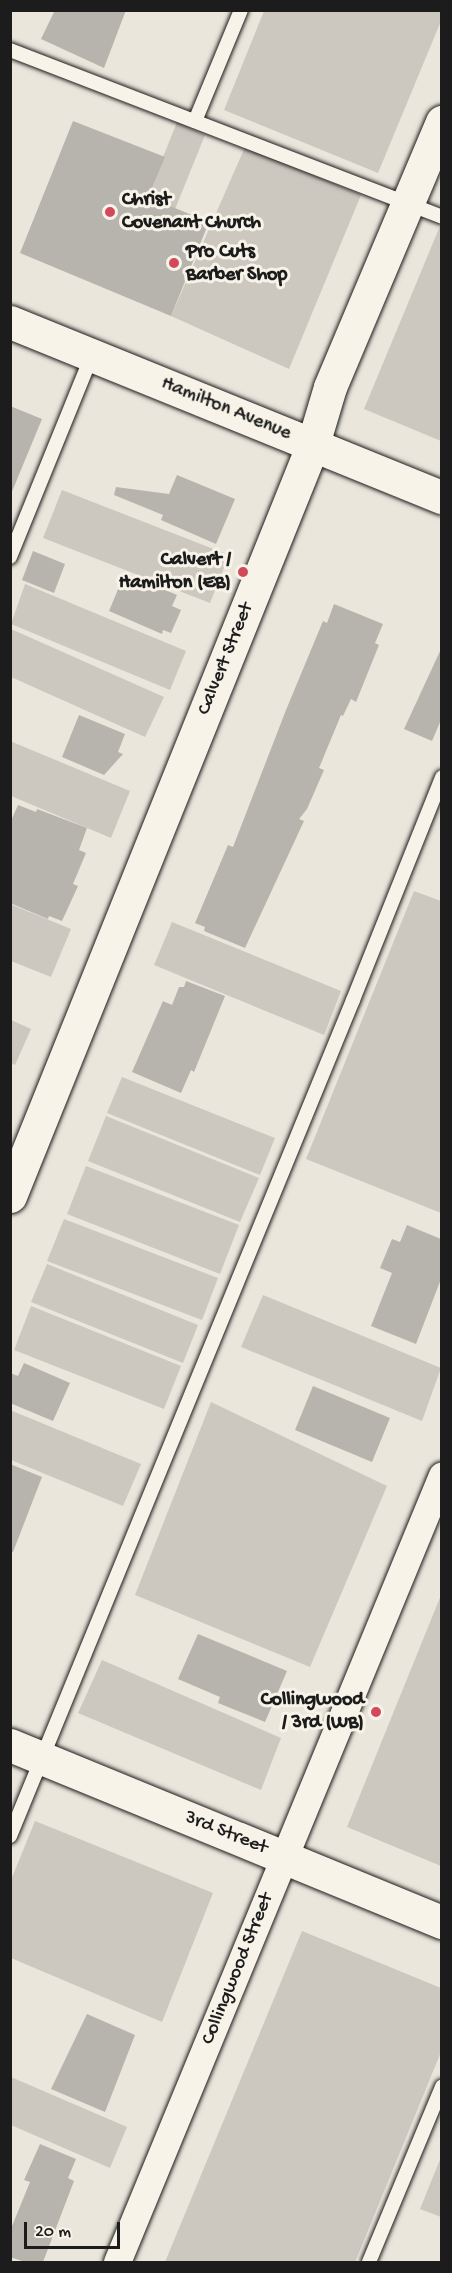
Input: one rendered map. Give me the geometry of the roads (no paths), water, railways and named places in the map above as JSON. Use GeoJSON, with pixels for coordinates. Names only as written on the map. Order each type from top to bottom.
{"type":"FeatureCollection","features":[{"type":"Feature","properties":{"kind":"street","name":"Calvert Street"},"geometry":{"type":"LineString","coordinates":[[11,1195],[313,444],[330,387],[441,122]]}},
{"type":"Feature","properties":{"kind":"street","name":"Hamilton Avenue"},"geometry":{"type":"LineString","coordinates":[[10,322],[441,496]]}},
{"type":"Feature","properties":{"kind":"street","name":"Collingwood Street"},"geometry":{"type":"LineString","coordinates":[[117,2262],[441,1475]]}},
{"type":"Feature","properties":{"kind":"street","name":"3rd Street"},"geometry":{"type":"LineString","coordinates":[[10,1745],[441,1922]]}},
{"type":"Feature","properties":{"kind":"lane"},"geometry":{"type":"LineString","coordinates":[[195,121],[241,10]]}},
{"type":"Feature","properties":{"kind":"lane"},"geometry":{"type":"LineString","coordinates":[[10,50],[441,217]]}},
{"type":"Feature","properties":{"kind":"lane"},"geometry":{"type":"LineString","coordinates":[[10,556],[92,355]]}},
{"type":"Feature","properties":{"kind":"lane"},"geometry":{"type":"LineString","coordinates":[[10,1836],[441,777]]}},
{"type":"Feature","properties":{"kind":"lane"},"geometry":{"type":"LineString","coordinates":[[369,2262],[441,2087]]}},
{"type":"Feature","properties":{"kind":"place","name":"Christ Covenant Church"},"geometry":{"type":"Point","coordinates":[110,212]}},
{"type":"Feature","properties":{"kind":"place","name":"Pro Cuts Barber Shop"},"geometry":{"type":"Point","coordinates":[174,263]}},
{"type":"Feature","properties":{"kind":"place","name":"Calvert / Hamilton (EB)"},"geometry":{"type":"Point","coordinates":[243,572]}},
{"type":"Feature","properties":{"kind":"place","name":"Collingwood / 3rd (WB)"},"geometry":{"type":"Point","coordinates":[376,1712]}}]}
